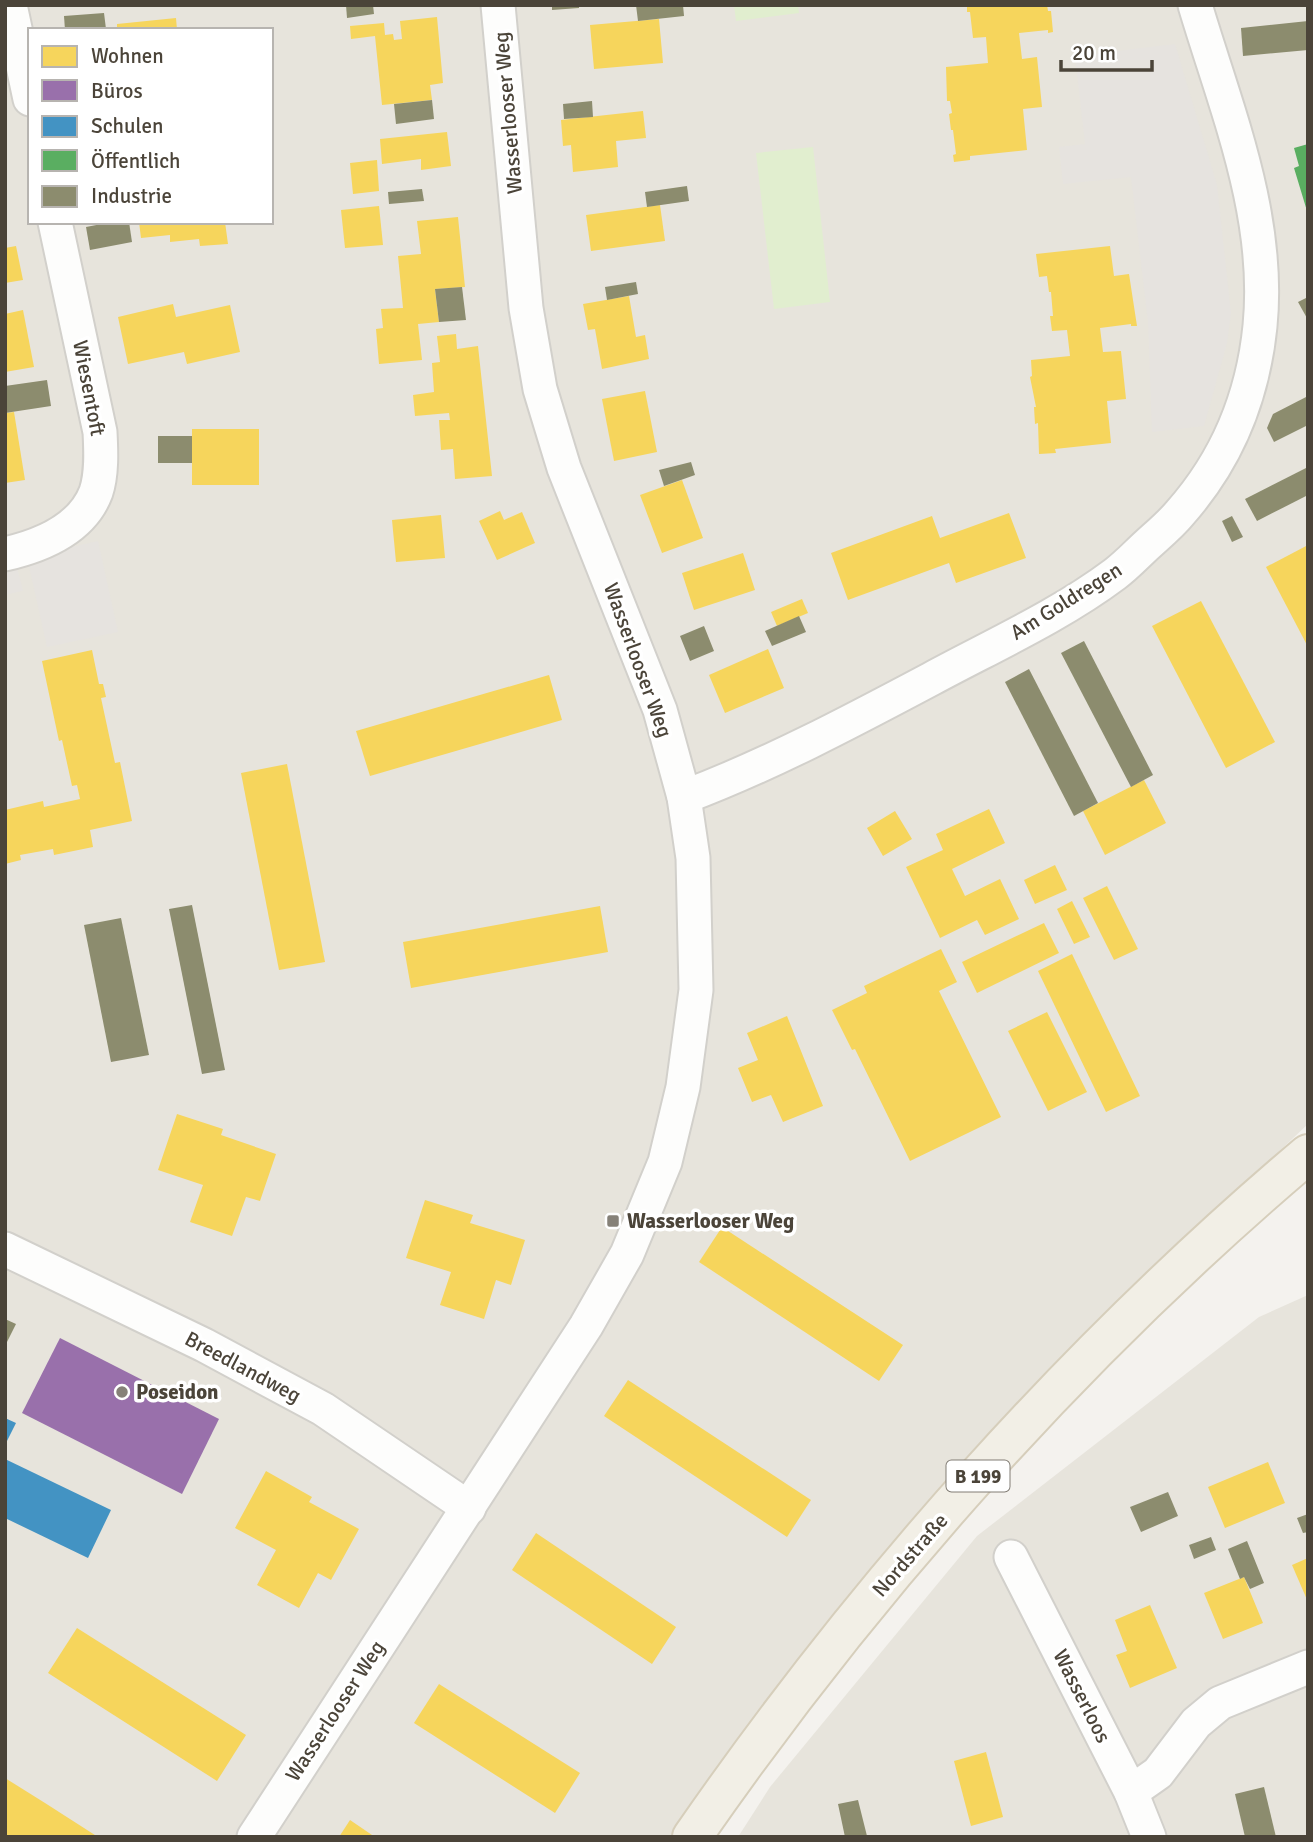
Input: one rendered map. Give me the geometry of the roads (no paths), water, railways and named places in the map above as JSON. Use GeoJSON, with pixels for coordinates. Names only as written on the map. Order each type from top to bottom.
{"type":"FeatureCollection","features":[{"type":"Feature","properties":{"kind":"main road","name":"Nordstraße"},"geometry":{"type":"LineString","coordinates":[[692,1837],[740,1767],[847,1629],[975,1480],[1122,1323],[1308,1154]]}},
{"type":"Feature","properties":{"kind":"street"},"geometry":{"type":"LineString","coordinates":[[10,5],[28,90]]}},
{"type":"Feature","properties":{"kind":"street","name":"Wasserlooser Weg"},"geometry":{"type":"LineString","coordinates":[[254,1837],[586,1326],[627,1254],[665,1162],[684,1087],[696,990],[693,858],[684,797],[660,710],[565,468],[540,389],[526,308],[498,5]]}},
{"type":"Feature","properties":{"kind":"street","name":"Am Goldregen"},"geometry":{"type":"LineString","coordinates":[[684,797],[733,779],[883,704],[1062,609],[1116,573],[1162,531],[1180,514],[1217,464],[1240,416],[1252,379],[1260,324],[1260,265],[1256,218],[1248,181],[1195,5]]}},
{"type":"Feature","properties":{"kind":"street","name":"Wiesentoft"},"geometry":{"type":"LineString","coordinates":[[5,554],[53,538],[80,517],[96,492],[100,432],[55,224]]}},
{"type":"Feature","properties":{"kind":"street","name":"Breedlandweg"},"geometry":{"type":"LineString","coordinates":[[5,1249],[204,1345],[323,1409],[469,1508]]}},
{"type":"Feature","properties":{"kind":"street","name":"Wasserloos"},"geometry":{"type":"LineString","coordinates":[[1011,1557],[1131,1792],[1149,1837]]}},
{"type":"Feature","properties":{"kind":"street"},"geometry":{"type":"LineString","coordinates":[[1131,1792],[1158,1773],[1196,1723],[1220,1703],[1308,1667]]}},
{"type":"Feature","properties":{"kind":"place","name":"Wasserlooser Weg"},"geometry":{"type":"Point","coordinates":[613,1221]}},
{"type":"Feature","properties":{"kind":"place","name":"Poseidon"},"geometry":{"type":"Point","coordinates":[122,1392]}}]}
